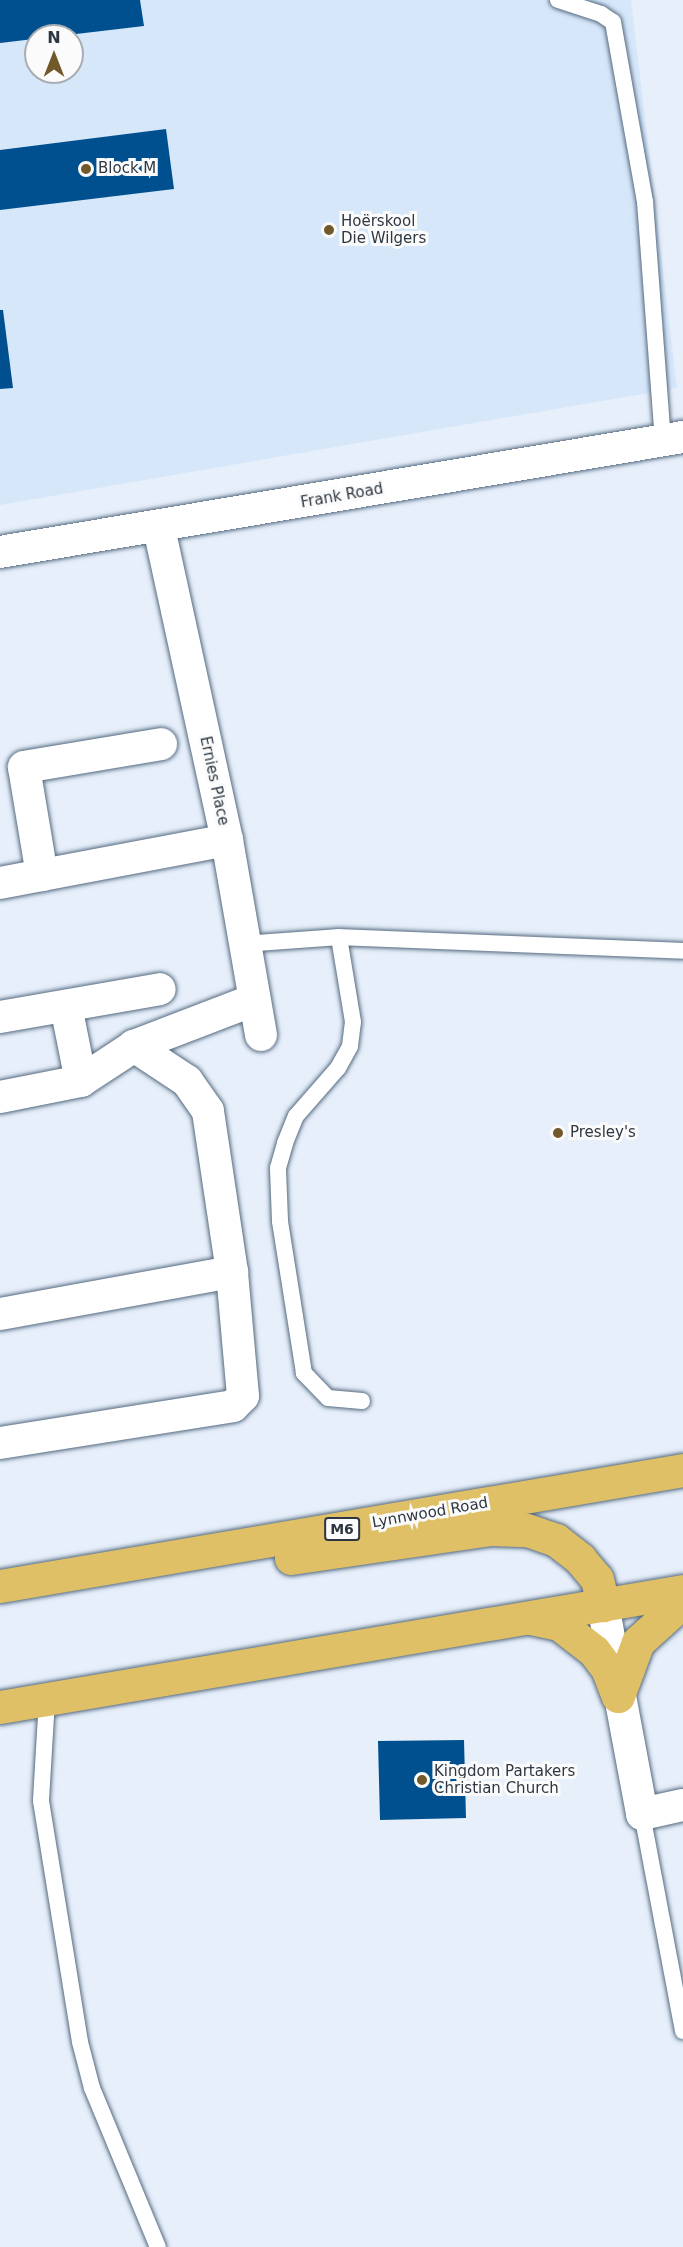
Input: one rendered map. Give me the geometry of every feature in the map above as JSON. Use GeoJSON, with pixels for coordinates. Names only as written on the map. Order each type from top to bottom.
{"type":"FeatureCollection","features":[{"type":"Feature","properties":{"kind":"main road","name":"Lynnwood Road"},"geometry":{"type":"LineString","coordinates":[[0,1586],[683,1470]]}},
{"type":"Feature","properties":{"kind":"main road"},"geometry":{"type":"LineString","coordinates":[[83,1573],[309,1557],[489,1529],[527,1530],[556,1540],[580,1559],[597,1579],[603,1605]]}},
{"type":"Feature","properties":{"kind":"main road"},"geometry":{"type":"LineString","coordinates":[[0,1707],[523,1616],[683,1591]]}},
{"type":"Feature","properties":{"kind":"main road"},"geometry":{"type":"LineString","coordinates":[[618,1696],[638,1642],[683,1601]]}},
{"type":"Feature","properties":{"kind":"main road"},"geometry":{"type":"LineString","coordinates":[[523,1616],[559,1624],[578,1636],[607,1668],[618,1696]]}},
{"type":"Feature","properties":{"kind":"street","name":"Frank Road"},"geometry":{"type":"LineString","coordinates":[[0,552],[159,528],[673,438]]}},
{"type":"Feature","properties":{"kind":"street","name":"Ernies Place"},"geometry":{"type":"LineString","coordinates":[[159,528],[227,840],[261,1035]]}},
{"type":"Feature","properties":{"kind":"street"},"geometry":{"type":"LineString","coordinates":[[42,875],[12,769],[161,744]]}},
{"type":"Feature","properties":{"kind":"street"},"geometry":{"type":"LineString","coordinates":[[0,883],[227,840]]}},
{"type":"Feature","properties":{"kind":"street"},"geometry":{"type":"LineString","coordinates":[[0,1017],[160,989]]}},
{"type":"Feature","properties":{"kind":"street"},"geometry":{"type":"LineString","coordinates":[[0,1097],[81,1081],[134,1046],[254,1000]]}},
{"type":"Feature","properties":{"kind":"street"},"geometry":{"type":"LineString","coordinates":[[66,1006],[81,1081]]}},
{"type":"Feature","properties":{"kind":"street"},"geometry":{"type":"LineString","coordinates":[[0,1443],[233,1406],[243,1396],[232,1272],[208,1111],[187,1081],[134,1046]]}},
{"type":"Feature","properties":{"kind":"street"},"geometry":{"type":"LineString","coordinates":[[0,1314],[232,1272]]}},
{"type":"Feature","properties":{"kind":"street"},"geometry":{"type":"LineString","coordinates":[[603,1605],[618,1696],[642,1814],[683,1805]]}},
{"type":"Feature","properties":{"kind":"lane"},"geometry":{"type":"LineString","coordinates":[[558,0],[601,14],[613,22],[645,202],[673,438]]}},
{"type":"Feature","properties":{"kind":"lane"},"geometry":{"type":"LineString","coordinates":[[244,944],[339,937],[683,951]]}},
{"type":"Feature","properties":{"kind":"lane"},"geometry":{"type":"LineString","coordinates":[[339,937],[353,1022],[350,1046],[338,1068],[296,1116],[285,1143],[279,1168],[280,1221],[304,1373],[328,1398],[362,1401]]}},
{"type":"Feature","properties":{"kind":"lane"},"geometry":{"type":"LineString","coordinates":[[47,1699],[41,1801],[80,2042],[92,2088],[158,2247]]}},
{"type":"Feature","properties":{"kind":"lane"},"geometry":{"type":"LineString","coordinates":[[642,1814],[683,2031]]}},
{"type":"Feature","properties":{"kind":"shaded area","name":"Hoërskool Die Wilgers"},"geometry":{"type":"Polygon","coordinates":[[[0,0],[631,0],[677,388],[0,505],[0,0]]]}},
{"type":"Feature","properties":{"kind":"building"},"geometry":{"type":"Polygon","coordinates":[[[0,0],[140,0],[144,26],[84,33],[84,24],[24,24],[24,40],[0,43],[0,0]]]}},
{"type":"Feature","properties":{"kind":"building","name":"Block M"},"geometry":{"type":"Polygon","coordinates":[[[166,129],[174,189],[0,210],[0,150],[166,129]]]}},
{"type":"Feature","properties":{"kind":"building"},"geometry":{"type":"Polygon","coordinates":[[[0,310],[3,310],[13,388],[0,389],[0,310]]]}},
{"type":"Feature","properties":{"kind":"building","name":"Kingdom Partakers Christian Church"},"geometry":{"type":"Polygon","coordinates":[[[464,1740],[466,1818],[380,1820],[378,1741],[464,1740]]]}},
{"type":"Feature","properties":{"kind":"place","name":"Block M"},"geometry":{"type":"Point","coordinates":[86,169]}},
{"type":"Feature","properties":{"kind":"place","name":"Hoërskool Die Wilgers"},"geometry":{"type":"Point","coordinates":[329,230]}},
{"type":"Feature","properties":{"kind":"place","name":"Presley's"},"geometry":{"type":"Point","coordinates":[558,1133]}},
{"type":"Feature","properties":{"kind":"place","name":"Kingdom Partakers Christian Church"},"geometry":{"type":"Point","coordinates":[422,1780]}}]}
